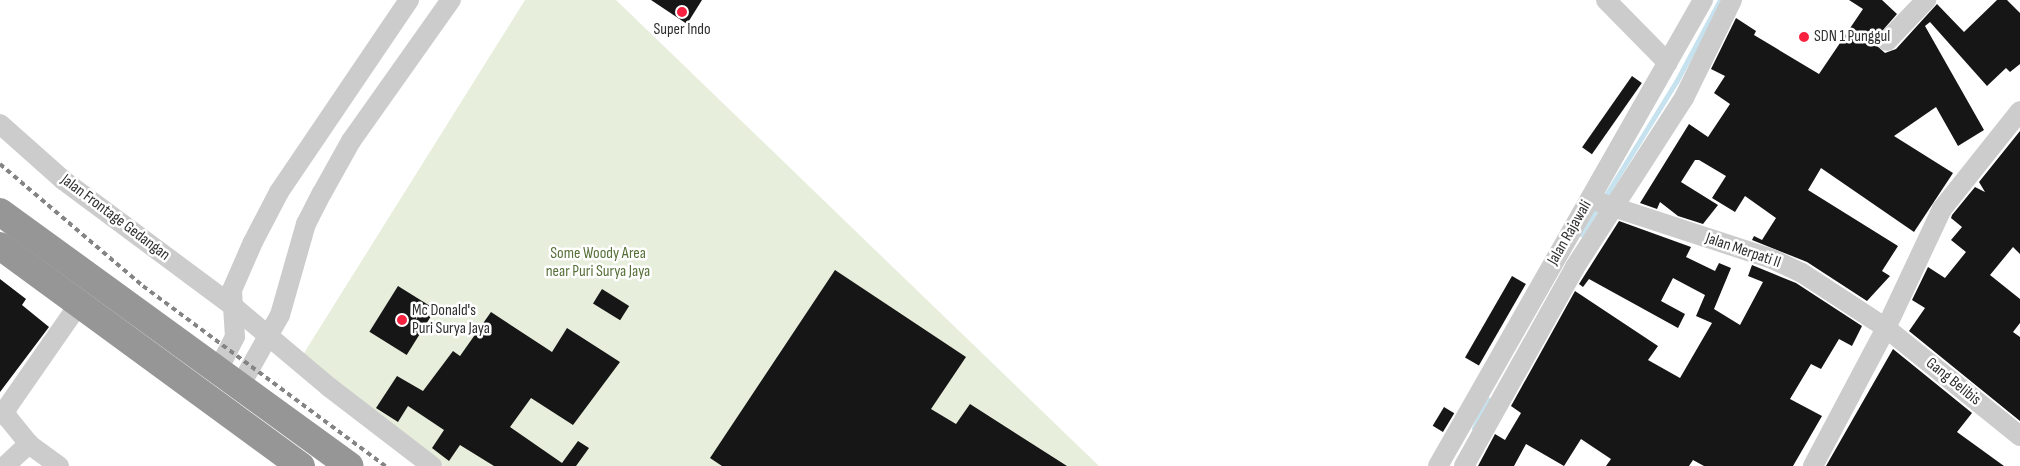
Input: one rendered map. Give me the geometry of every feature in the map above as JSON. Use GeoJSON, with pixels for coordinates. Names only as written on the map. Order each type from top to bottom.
{"type":"FeatureCollection","features":[{"type":"Feature","properties":{"kind":"highway"},"geometry":{"type":"LineString","coordinates":[[0,212],[350,466]]}},
{"type":"Feature","properties":{"kind":"highway"},"geometry":{"type":"LineString","coordinates":[[0,246],[301,466]]}},
{"type":"Feature","properties":{"kind":"highway"},"geometry":{"type":"LineString","coordinates":[[203,394],[218,370]]}},
{"type":"Feature","properties":{"kind":"highway"},"geometry":{"type":"LineString","coordinates":[[225,410],[240,386]]}},
{"type":"Feature","properties":{"kind":"street"},"geometry":{"type":"LineString","coordinates":[[218,370],[235,337],[232,290],[238,273],[279,192],[409,0]]}},
{"type":"Feature","properties":{"kind":"street"},"geometry":{"type":"LineString","coordinates":[[240,386],[269,337],[288,297],[306,224],[322,193],[351,141],[451,0]]}},
{"type":"Feature","properties":{"kind":"street"},"geometry":{"type":"LineString","coordinates":[[1606,0],[1668,63]]}},
{"type":"Feature","properties":{"kind":"street","name":"Jalan Rajawali"},"geometry":{"type":"LineString","coordinates":[[1438,466],[1602,203],[1668,63],[1703,0]]}},
{"type":"Feature","properties":{"kind":"street"},"geometry":{"type":"LineString","coordinates":[[1464,466],[1602,203],[1684,98],[1732,0]]}},
{"type":"Feature","properties":{"kind":"street"},"geometry":{"type":"LineString","coordinates":[[1887,40],[1926,0]]}},
{"type":"Feature","properties":{"kind":"street"},"geometry":{"type":"LineString","coordinates":[[1813,466],[1886,328],[1942,210],[2020,111]]}},
{"type":"Feature","properties":{"kind":"street","name":"Jalan Frontage Gedangan"},"geometry":{"type":"LineString","coordinates":[[0,124],[62,180],[234,307],[432,466]]}},
{"type":"Feature","properties":{"kind":"street","name":"Jalan Merpati II"},"geometry":{"type":"LineString","coordinates":[[1602,203],[1772,259],[1802,273],[1886,328]]}},
{"type":"Feature","properties":{"kind":"street"},"geometry":{"type":"LineString","coordinates":[[59,466],[29,444],[7,417],[6,409],[79,304]]}},
{"type":"Feature","properties":{"kind":"street","name":"Gang Belibis"},"geometry":{"type":"LineString","coordinates":[[1886,328],[2020,436]]}},
{"type":"Feature","properties":{"kind":"street"},"geometry":{"type":"LineString","coordinates":[[5,466],[29,444]]}},
{"type":"Feature","properties":{"kind":"green space","name":"Some Woody Area near Puri Surya Jaya"},"geometry":{"type":"Polygon","coordinates":[[[525,0],[616,0],[1099,466],[444,466],[299,361],[525,0]]]}},
{"type":"Feature","properties":{"kind":"building","name":"Super Indo"},"geometry":{"type":"Polygon","coordinates":[[[651,0],[702,0],[687,24],[651,0]]]}},
{"type":"Feature","properties":{"kind":"building"},"geometry":{"type":"Polygon","coordinates":[[[1849,0],[1882,0],[1897,14],[1876,38],[1876,45],[1885,53],[1896,49],[1937,4],[1964,32],[1997,0],[2007,0],[2020,13],[2020,64],[2010,72],[2006,68],[1987,86],[1930,22],[1925,26],[1984,130],[1958,146],[1936,107],[1894,136],[1953,173],[1914,232],[1821,168],[1808,190],[1898,246],[1882,271],[1890,276],[1867,301],[1807,262],[1752,240],[1754,236],[1762,240],[1776,218],[1745,196],[1735,212],[1712,198],[1726,176],[1699,160],[1695,160],[1681,182],[1718,205],[1703,224],[1678,216],[1660,202],[1657,209],[1640,203],[1689,124],[1708,137],[1730,104],[1714,93],[1725,76],[1711,69],[1736,18],[1756,31],[1754,35],[1819,74],[1863,9],[1849,0]]]}},
{"type":"Feature","properties":{"kind":"building"},"geometry":{"type":"Polygon","coordinates":[[[1632,76],[1642,83],[1592,154],[1582,147],[1632,76]]]}},
{"type":"Feature","properties":{"kind":"building"},"geometry":{"type":"Polygon","coordinates":[[[2020,131],[2020,254],[2013,247],[1990,275],[2020,299],[2020,323],[2013,332],[2020,337],[2020,421],[1909,331],[1925,308],[1912,300],[1928,267],[1945,278],[1966,252],[1951,240],[1962,227],[1951,218],[1952,215],[1975,187],[1985,192],[1979,182],[2020,131]]]}},
{"type":"Feature","properties":{"kind":"building"},"geometry":{"type":"Polygon","coordinates":[[[1619,221],[1691,247],[1686,257],[1715,271],[1719,263],[1731,268],[1714,309],[1740,325],[1763,282],[1748,276],[1752,265],[1796,283],[1862,326],[1852,346],[1839,339],[1821,369],[1811,364],[1790,399],[1822,416],[1793,466],[1704,466],[1693,460],[1689,466],[1606,466],[1611,459],[1581,439],[1564,466],[1526,444],[1514,466],[1478,466],[1495,434],[1505,440],[1521,413],[1511,406],[1575,291],[1658,346],[1648,360],[1680,378],[1712,323],[1696,316],[1705,295],[1673,278],[1661,301],[1685,314],[1678,328],[1589,279],[1583,287],[1579,284],[1619,221]]]}},
{"type":"Feature","properties":{"kind":"building"},"geometry":{"type":"Polygon","coordinates":[[[835,270],[966,357],[931,409],[956,424],[970,404],[1067,466],[722,466],[710,458],[835,270]]]}},
{"type":"Feature","properties":{"kind":"building"},"geometry":{"type":"Polygon","coordinates":[[[1512,276],[1526,284],[1479,365],[1465,357],[1512,276]]]}},
{"type":"Feature","properties":{"kind":"building"},"geometry":{"type":"Polygon","coordinates":[[[0,279],[26,299],[22,305],[49,327],[0,392],[0,279]]]}},
{"type":"Feature","properties":{"kind":"building","name":"Mc Donald's Puri Surya Jaya"},"geometry":{"type":"Polygon","coordinates":[[[398,286],[435,309],[407,355],[369,332],[398,286]]]}},
{"type":"Feature","properties":{"kind":"building"},"geometry":{"type":"Polygon","coordinates":[[[602,289],[629,306],[620,320],[593,303],[602,289]]]}},
{"type":"Feature","properties":{"kind":"building"},"geometry":{"type":"Polygon","coordinates":[[[491,312],[552,352],[567,328],[620,362],[573,425],[531,398],[510,427],[562,463],[578,441],[589,448],[576,466],[494,466],[460,445],[449,461],[432,448],[444,430],[408,406],[398,422],[376,408],[397,376],[423,391],[453,351],[460,356],[491,312]]]}},
{"type":"Feature","properties":{"kind":"building"},"geometry":{"type":"Polygon","coordinates":[[[1893,349],[1972,413],[1957,432],[2004,466],[1826,466],[1893,349]]]}},
{"type":"Feature","properties":{"kind":"building"},"geometry":{"type":"Polygon","coordinates":[[[1444,407],[1454,413],[1443,432],[1433,426],[1444,407]]]}},
{"type":"Feature","properties":{"kind":"waterway"},"geometry":{"type":"LineString","coordinates":[[1603,200],[1676,82],[1720,0]]}},
{"type":"Feature","properties":{"kind":"waterway"},"geometry":{"type":"LineString","coordinates":[[1581,234],[1598,207]]}},
{"type":"Feature","properties":{"kind":"waterway"},"geometry":{"type":"LineString","coordinates":[[1474,428],[1487,399]]}},
{"type":"Feature","properties":{"kind":"railway"},"geometry":{"type":"LineString","coordinates":[[0,164],[143,286],[385,466]]}},
{"type":"Feature","properties":{"kind":"place","name":"Super Indo"},"geometry":{"type":"Point","coordinates":[682,12]}},
{"type":"Feature","properties":{"kind":"place","name":"SDN 1 Punggul"},"geometry":{"type":"Point","coordinates":[1804,37]}},
{"type":"Feature","properties":{"kind":"place","name":"Mc Donald's Puri Surya Jaya"},"geometry":{"type":"Point","coordinates":[402,320]}}]}
